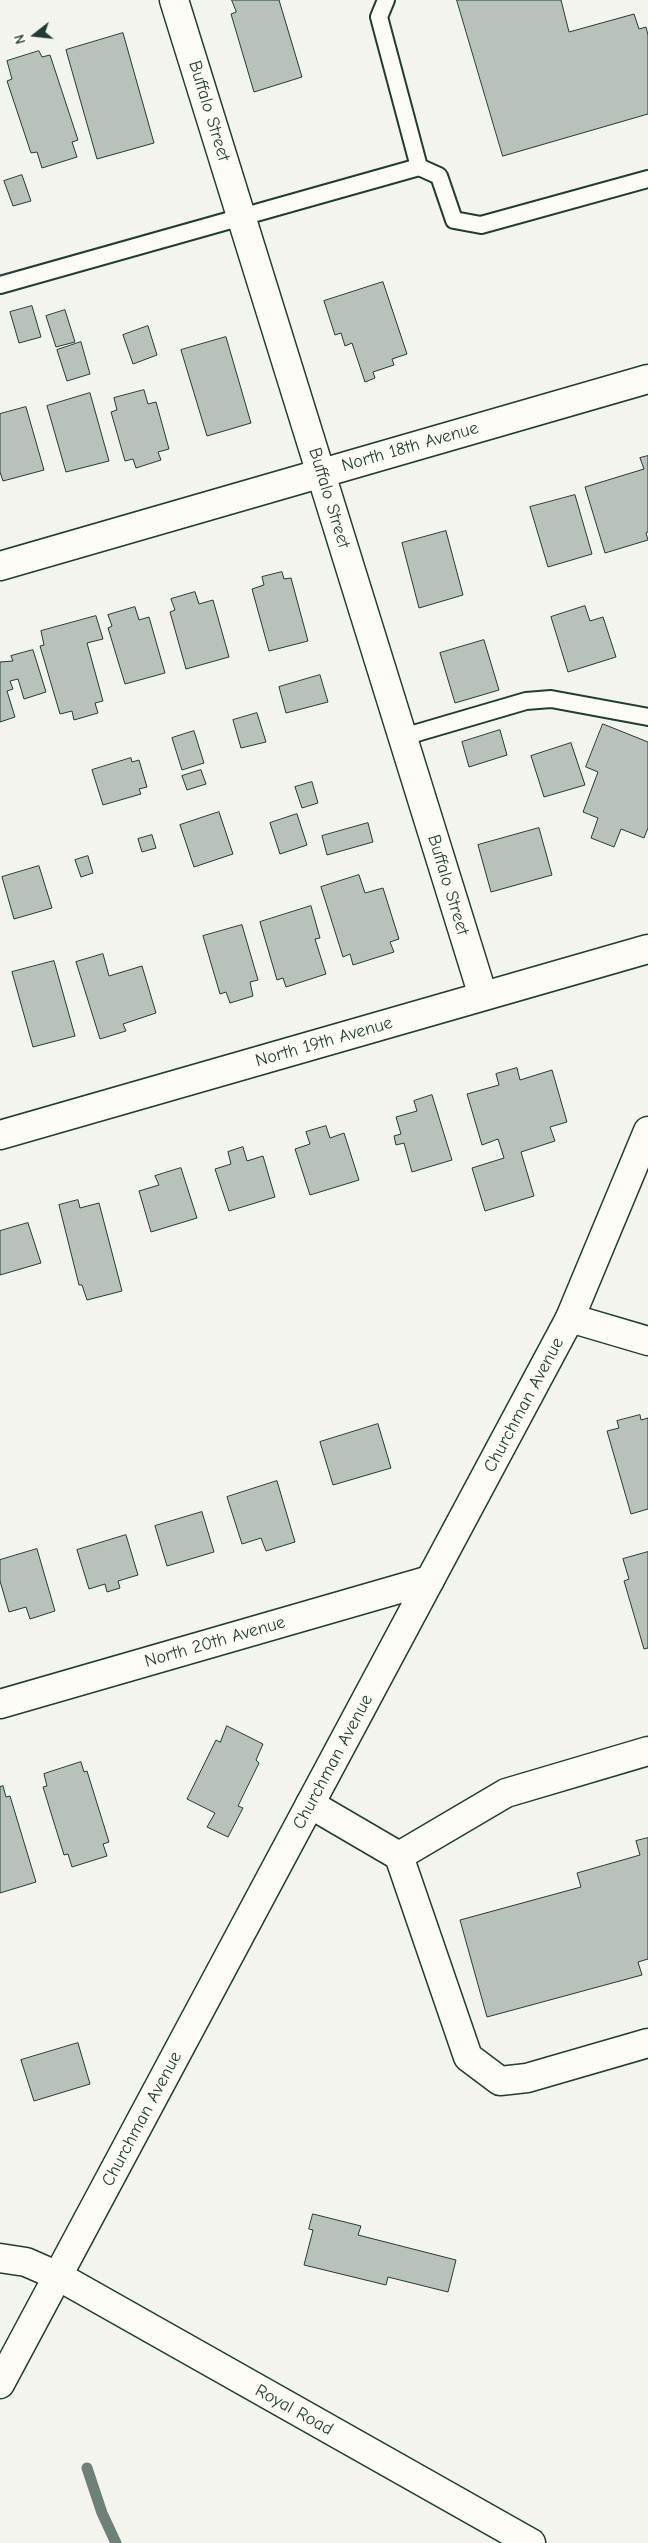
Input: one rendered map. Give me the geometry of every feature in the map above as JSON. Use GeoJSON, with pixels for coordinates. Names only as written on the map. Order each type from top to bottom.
{"type":"FeatureCollection","features":[{"type":"Feature","properties":{"kind":"street","name":"Buffalo Street"},"geometry":{"type":"LineString","coordinates":[[174,0],[483,996]]}},
{"type":"Feature","properties":{"kind":"street","name":"North 18th Avenue"},"geometry":{"type":"LineString","coordinates":[[0,566],[648,379]]}},
{"type":"Feature","properties":{"kind":"street","name":"North 19th Avenue"},"geometry":{"type":"LineString","coordinates":[[0,1135],[648,949]]}},
{"type":"Feature","properties":{"kind":"street","name":"Churchman Avenue"},"geometry":{"type":"LineString","coordinates":[[0,2384],[570,1318],[648,1131]]}},
{"type":"Feature","properties":{"kind":"street"},"geometry":{"type":"LineString","coordinates":[[570,1318],[648,1340]]}},
{"type":"Feature","properties":{"kind":"street","name":"North 20th Avenue"},"geometry":{"type":"LineString","coordinates":[[0,1704],[430,1580]]}},
{"type":"Feature","properties":{"kind":"street"},"geometry":{"type":"LineString","coordinates":[[399,1856],[506,1792],[648,1751]]}},
{"type":"Feature","properties":{"kind":"street"},"geometry":{"type":"LineString","coordinates":[[310,1804],[399,1856],[468,2057],[500,2081],[528,2078],[648,2043]]}},
{"type":"Feature","properties":{"kind":"street","name":"Royal Road"},"geometry":{"type":"LineString","coordinates":[[0,2258],[26,2262],[58,2276],[531,2543]]}},
{"type":"Feature","properties":{"kind":"lane"},"geometry":{"type":"LineString","coordinates":[[386,0],[379,17],[419,167]]}},
{"type":"Feature","properties":{"kind":"lane"},"geometry":{"type":"LineString","coordinates":[[0,285],[419,167],[439,176],[454,220],[481,225],[648,178]]}},
{"type":"Feature","properties":{"kind":"lane"},"geometry":{"type":"LineString","coordinates":[[402,736],[526,701],[551,699],[648,717]]}},
{"type":"Feature","properties":{"kind":"building"},"geometry":{"type":"Polygon","coordinates":[[[232,0],[279,0],[302,77],[254,92],[231,14],[236,12],[232,0]]]}},
{"type":"Feature","properties":{"kind":"building"},"geometry":{"type":"Polygon","coordinates":[[[457,0],[561,0],[569,32],[634,14],[639,29],[646,27],[648,35],[648,114],[503,156],[457,0]]]}},
{"type":"Feature","properties":{"kind":"building"},"geometry":{"type":"Polygon","coordinates":[[[123,33],[154,143],[97,159],[66,50],[123,33]]]}},
{"type":"Feature","properties":{"kind":"building"},"geometry":{"type":"Polygon","coordinates":[[[39,51],[42,57],[50,55],[78,140],[72,142],[77,157],[42,168],[37,152],[31,153],[7,81],[12,79],[7,61],[39,51]]]}},
{"type":"Feature","properties":{"kind":"building"},"geometry":{"type":"Polygon","coordinates":[[[22,175],[31,201],[13,206],[4,181],[22,175]]]}},
{"type":"Feature","properties":{"kind":"building"},"geometry":{"type":"Polygon","coordinates":[[[383,282],[407,354],[392,359],[394,365],[373,372],[375,378],[365,382],[352,343],[345,346],[341,333],[335,335],[324,301],[383,282]]]}},
{"type":"Feature","properties":{"kind":"building"},"geometry":{"type":"Polygon","coordinates":[[[32,306],[41,337],[19,343],[10,312],[32,306]]]}},
{"type":"Feature","properties":{"kind":"building"},"geometry":{"type":"Polygon","coordinates":[[[65,310],[75,342],[56,347],[46,316],[65,310]]]}},
{"type":"Feature","properties":{"kind":"building"},"geometry":{"type":"Polygon","coordinates":[[[148,326],[157,355],[133,364],[123,335],[148,326]]]}},
{"type":"Feature","properties":{"kind":"building"},"geometry":{"type":"Polygon","coordinates":[[[226,337],[251,423],[207,436],[181,350],[226,337]]]}},
{"type":"Feature","properties":{"kind":"building"},"geometry":{"type":"Polygon","coordinates":[[[81,342],[90,374],[67,381],[57,350],[81,342]]]}},
{"type":"Feature","properties":{"kind":"building"},"geometry":{"type":"Polygon","coordinates":[[[144,390],[148,404],[156,402],[169,449],[158,452],[161,460],[136,468],[133,459],[125,461],[111,412],[117,410],[114,398],[144,390]]]}},
{"type":"Feature","properties":{"kind":"building"},"geometry":{"type":"Polygon","coordinates":[[[90,393],[109,461],[66,472],[47,406],[90,393]]]}},
{"type":"Feature","properties":{"kind":"building"},"geometry":{"type":"Polygon","coordinates":[[[26,407],[44,470],[3,481],[0,472],[0,414],[26,407]]]}},
{"type":"Feature","properties":{"kind":"building"},"geometry":{"type":"Polygon","coordinates":[[[648,456],[648,532],[646,533],[648,540],[605,553],[585,487],[644,469],[640,458],[648,456]]]}},
{"type":"Feature","properties":{"kind":"building"},"geometry":{"type":"Polygon","coordinates":[[[575,495],[592,554],[548,567],[530,507],[575,495]]]}},
{"type":"Feature","properties":{"kind":"building"},"geometry":{"type":"Polygon","coordinates":[[[446,531],[463,595],[419,608],[402,543],[446,531]]]}},
{"type":"Feature","properties":{"kind":"building"},"geometry":{"type":"Polygon","coordinates":[[[282,572],[284,579],[291,578],[308,641],[269,651],[252,589],[264,585],[262,577],[282,572]]]}},
{"type":"Feature","properties":{"kind":"building"},"geometry":{"type":"Polygon","coordinates":[[[195,592],[199,604],[213,600],[229,657],[186,669],[170,612],[175,610],[171,599],[195,592]]]}},
{"type":"Feature","properties":{"kind":"building"},"geometry":{"type":"Polygon","coordinates":[[[585,606],[590,621],[603,617],[616,657],[568,672],[551,617],[585,606]]]}},
{"type":"Feature","properties":{"kind":"building"},"geometry":{"type":"Polygon","coordinates":[[[135,607],[139,620],[149,617],[165,673],[125,684],[108,628],[112,626],[108,615],[135,607]]]}},
{"type":"Feature","properties":{"kind":"building"},"geometry":{"type":"Polygon","coordinates":[[[96,616],[103,639],[87,643],[103,701],[95,703],[98,713],[74,720],[72,711],[60,714],[40,646],[44,645],[41,631],[96,616]]]}},
{"type":"Feature","properties":{"kind":"building"},"geometry":{"type":"Polygon","coordinates":[[[484,640],[499,690],[455,703],[440,653],[484,640]]]}},
{"type":"Feature","properties":{"kind":"building"},"geometry":{"type":"Polygon","coordinates":[[[33,650],[46,692],[24,699],[18,679],[10,681],[13,689],[7,691],[15,717],[0,722],[0,662],[13,661],[11,656],[33,650]]]}},
{"type":"Feature","properties":{"kind":"building"},"geometry":{"type":"Polygon","coordinates":[[[320,675],[328,702],[286,713],[279,687],[320,675]]]}},
{"type":"Feature","properties":{"kind":"building"},"geometry":{"type":"Polygon","coordinates":[[[257,713],[266,742],[241,748],[233,720],[257,713]]]}},
{"type":"Feature","properties":{"kind":"building"},"geometry":{"type":"Polygon","coordinates":[[[603,724],[648,742],[648,828],[644,838],[621,829],[614,847],[591,838],[598,818],[583,812],[598,772],[586,767],[603,724]]]}},
{"type":"Feature","properties":{"kind":"building"},"geometry":{"type":"Polygon","coordinates":[[[500,730],[507,755],[469,767],[462,742],[500,730]]]}},
{"type":"Feature","properties":{"kind":"building"},"geometry":{"type":"Polygon","coordinates":[[[194,731],[204,763],[182,770],[172,738],[194,731]]]}},
{"type":"Feature","properties":{"kind":"building"},"geometry":{"type":"Polygon","coordinates":[[[571,743],[585,785],[544,797],[531,756],[571,743]]]}},
{"type":"Feature","properties":{"kind":"building"},"geometry":{"type":"Polygon","coordinates":[[[131,758],[132,762],[139,760],[147,787],[139,789],[141,794],[103,805],[92,770],[131,758]]]}},
{"type":"Feature","properties":{"kind":"building"},"geometry":{"type":"Polygon","coordinates":[[[201,770],[206,784],[187,790],[182,776],[201,770]]]}},
{"type":"Feature","properties":{"kind":"building"},"geometry":{"type":"Polygon","coordinates":[[[312,782],[318,803],[302,808],[295,787],[312,782]]]}},
{"type":"Feature","properties":{"kind":"building"},"geometry":{"type":"Polygon","coordinates":[[[219,812],[233,854],[194,867],[180,825],[219,812]]]}},
{"type":"Feature","properties":{"kind":"building"},"geometry":{"type":"Polygon","coordinates":[[[297,814],[307,845],[280,854],[270,823],[297,814]]]}},
{"type":"Feature","properties":{"kind":"building"},"geometry":{"type":"Polygon","coordinates":[[[368,823],[373,842],[327,855],[322,836],[368,823]]]}},
{"type":"Feature","properties":{"kind":"building"},"geometry":{"type":"Polygon","coordinates":[[[539,828],[552,875],[491,892],[478,845],[539,828]]]}},
{"type":"Feature","properties":{"kind":"building"},"geometry":{"type":"Polygon","coordinates":[[[152,835],[156,848],[142,852],[138,839],[152,835]]]}},
{"type":"Feature","properties":{"kind":"building"},"geometry":{"type":"Polygon","coordinates":[[[88,856],[93,873],[81,877],[75,860],[88,856]]]}},
{"type":"Feature","properties":{"kind":"building"},"geometry":{"type":"Polygon","coordinates":[[[39,866],[52,908],[14,919],[2,877],[39,866]]]}},
{"type":"Feature","properties":{"kind":"building"},"geometry":{"type":"Polygon","coordinates":[[[359,875],[365,893],[383,888],[399,939],[390,942],[394,952],[353,965],[350,954],[343,957],[321,887],[359,875]]]}},
{"type":"Feature","properties":{"kind":"building"},"geometry":{"type":"Polygon","coordinates":[[[311,906],[320,938],[315,939],[326,974],[286,987],[283,978],[277,980],[260,922],[311,906]]]}},
{"type":"Feature","properties":{"kind":"building"},"geometry":{"type":"Polygon","coordinates":[[[242,925],[258,980],[250,982],[253,996],[230,1003],[226,992],[220,994],[203,936],[242,925]]]}},
{"type":"Feature","properties":{"kind":"building"},"geometry":{"type":"Polygon","coordinates":[[[103,954],[109,976],[142,966],[156,1013],[123,1024],[126,1031],[100,1039],[76,962],[103,954]]]}},
{"type":"Feature","properties":{"kind":"building"},"geometry":{"type":"Polygon","coordinates":[[[54,961],[75,1036],[33,1047],[12,972],[54,961]]]}},
{"type":"Feature","properties":{"kind":"building"},"geometry":{"type":"Polygon","coordinates":[[[517,1068],[520,1080],[552,1070],[567,1122],[550,1127],[555,1141],[521,1152],[534,1196],[485,1211],[472,1168],[504,1158],[498,1139],[482,1145],[467,1094],[499,1085],[496,1074],[517,1068]]]}},
{"type":"Feature","properties":{"kind":"building"},"geometry":{"type":"Polygon","coordinates":[[[432,1095],[452,1160],[412,1172],[404,1143],[396,1145],[394,1136],[401,1134],[396,1117],[417,1111],[414,1101],[432,1095]]]}},
{"type":"Feature","properties":{"kind":"building"},"geometry":{"type":"Polygon","coordinates":[[[326,1126],[330,1138],[344,1133],[359,1180],[310,1195],[295,1149],[310,1144],[306,1132],[326,1126]]]}},
{"type":"Feature","properties":{"kind":"building"},"geometry":{"type":"Polygon","coordinates":[[[243,1147],[247,1161],[263,1156],[275,1197],[229,1211],[215,1169],[231,1164],[228,1152],[243,1147]]]}},
{"type":"Feature","properties":{"kind":"building"},"geometry":{"type":"Polygon","coordinates":[[[181,1168],[197,1218],[151,1232],[139,1191],[159,1185],[155,1176],[181,1168]]]}},
{"type":"Feature","properties":{"kind":"building"},"geometry":{"type":"Polygon","coordinates":[[[78,1200],[80,1208],[99,1203],[122,1291],[87,1300],[82,1285],[79,1285],[59,1205],[78,1200]]]}},
{"type":"Feature","properties":{"kind":"building"},"geometry":{"type":"Polygon","coordinates":[[[28,1223],[41,1263],[0,1275],[0,1231],[28,1223]]]}},
{"type":"Feature","properties":{"kind":"building"},"geometry":{"type":"Polygon","coordinates":[[[640,1415],[641,1420],[648,1418],[648,1509],[631,1514],[607,1431],[619,1428],[617,1421],[640,1415]]]}},
{"type":"Feature","properties":{"kind":"building"},"geometry":{"type":"Polygon","coordinates":[[[378,1424],[391,1468],[333,1485],[320,1442],[378,1424]]]}},
{"type":"Feature","properties":{"kind":"building"},"geometry":{"type":"Polygon","coordinates":[[[277,1481],[295,1542],[266,1551],[261,1538],[242,1544],[227,1497],[277,1481]]]}},
{"type":"Feature","properties":{"kind":"building"},"geometry":{"type":"Polygon","coordinates":[[[202,1512],[214,1552],[167,1566],[155,1526],[202,1512]]]}},
{"type":"Feature","properties":{"kind":"building"},"geometry":{"type":"Polygon","coordinates":[[[126,1535],[138,1575],[118,1581],[120,1588],[107,1592],[105,1584],[89,1589],[77,1550],[126,1535]]]}},
{"type":"Feature","properties":{"kind":"building"},"geometry":{"type":"Polygon","coordinates":[[[37,1549],[55,1611],[30,1619],[26,1607],[9,1612],[0,1581],[0,1560],[37,1549]]]}},
{"type":"Feature","properties":{"kind":"building"},"geometry":{"type":"Polygon","coordinates":[[[648,1552],[648,1648],[644,1649],[624,1581],[629,1579],[623,1559],[648,1552]]]}},
{"type":"Feature","properties":{"kind":"building"},"geometry":{"type":"Polygon","coordinates":[[[227,1726],[263,1744],[256,1760],[259,1763],[238,1806],[243,1808],[228,1837],[207,1827],[215,1813],[187,1799],[216,1740],[220,1742],[227,1726]]]}},
{"type":"Feature","properties":{"kind":"building"},"geometry":{"type":"Polygon","coordinates":[[[81,1762],[84,1772],[87,1771],[109,1842],[103,1844],[107,1856],[72,1867],[68,1854],[64,1855],[43,1787],[47,1786],[44,1774],[81,1762]]]}},
{"type":"Feature","properties":{"kind":"building"},"geometry":{"type":"Polygon","coordinates":[[[3,1786],[6,1797],[10,1796],[36,1882],[0,1893],[0,1787],[3,1786]]]}},
{"type":"Feature","properties":{"kind":"building"},"geometry":{"type":"Polygon","coordinates":[[[648,1838],[648,1959],[638,1962],[642,1975],[487,2017],[460,1920],[581,1887],[577,1873],[640,1855],[636,1841],[648,1838]]]}},
{"type":"Feature","properties":{"kind":"building"},"geometry":{"type":"Polygon","coordinates":[[[78,2043],[90,2084],[34,2101],[21,2060],[78,2043]]]}},
{"type":"Feature","properties":{"kind":"building"},"geometry":{"type":"Polygon","coordinates":[[[313,2214],[361,2226],[358,2235],[456,2260],[448,2292],[388,2277],[386,2285],[304,2265],[313,2230],[309,2229],[313,2214]]]}},
{"type":"Feature","properties":{"kind":"waterway"},"geometry":{"type":"LineString","coordinates":[[87,2468],[102,2513],[116,2543]]}}]}
